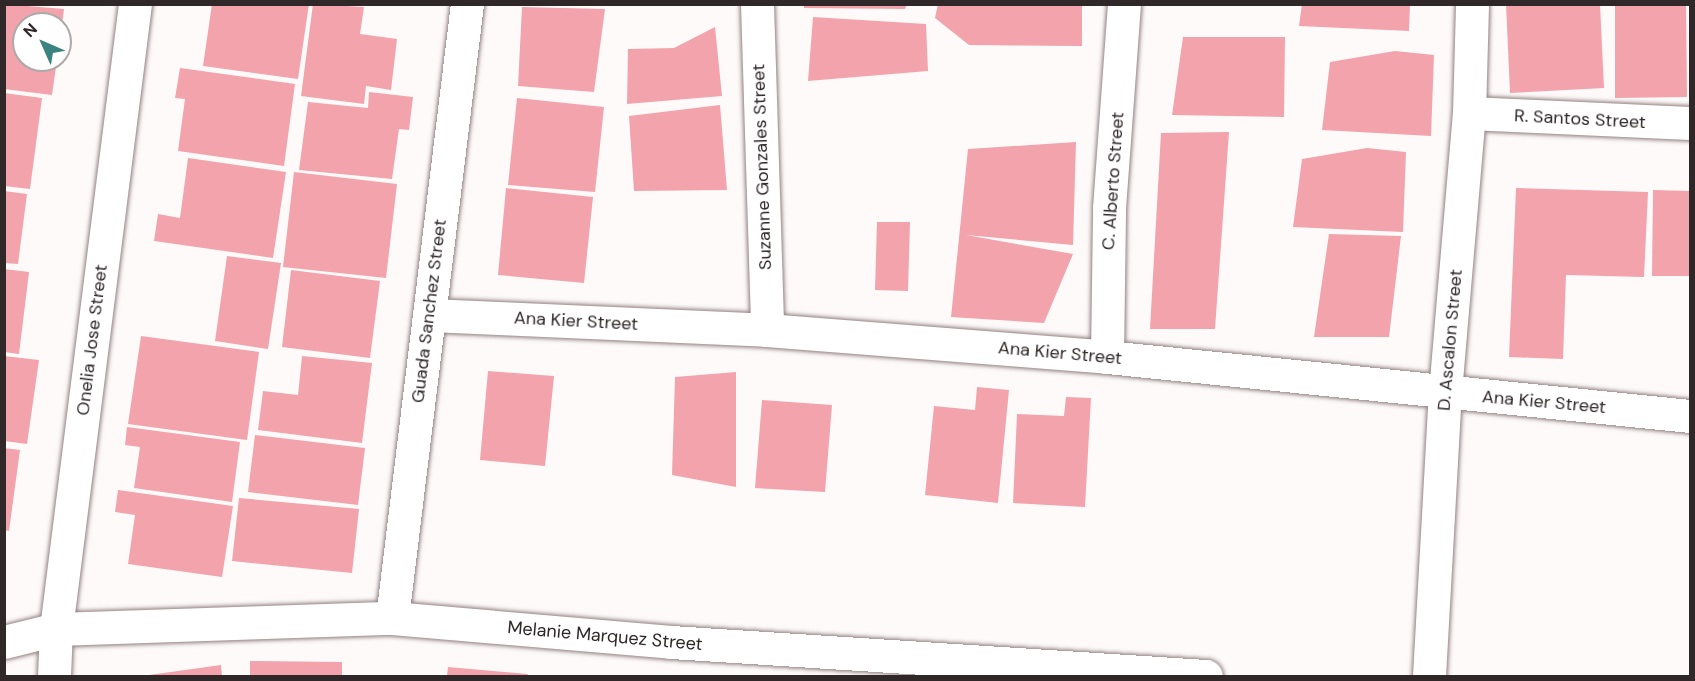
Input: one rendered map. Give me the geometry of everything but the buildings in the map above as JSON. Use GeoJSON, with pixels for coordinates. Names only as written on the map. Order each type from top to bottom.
{"type":"FeatureCollection","features":[{"type":"Feature","properties":{"kind":"street","name":"Onelia Jose Street"},"geometry":{"type":"LineString","coordinates":[[54,676],[56,629],[135,4]]}},
{"type":"Feature","properties":{"kind":"street","name":"Guada Sanchez Street"},"geometry":{"type":"LineString","coordinates":[[392,618],[467,4]]}},
{"type":"Feature","properties":{"kind":"street","name":"Suzanne Gonzales Street"},"geometry":{"type":"LineString","coordinates":[[757,4],[767,330]]}},
{"type":"Feature","properties":{"kind":"street","name":"C. Alberto Street"},"geometry":{"type":"LineString","coordinates":[[1107,357],[1109,208],[1125,4]]}},
{"type":"Feature","properties":{"kind":"street","name":"D. Ascalon Street"},"geometry":{"type":"LineString","coordinates":[[1429,676],[1445,392],[1469,113],[1472,4]]}},
{"type":"Feature","properties":{"kind":"street","name":"R. Santos Street"},"geometry":{"type":"LineString","coordinates":[[1469,113],[1690,123]]}},
{"type":"Feature","properties":{"kind":"street","name":"Ana Kier Street"},"geometry":{"type":"LineString","coordinates":[[429,315],[767,330],[1107,357],[1690,416]]}},
{"type":"Feature","properties":{"kind":"street","name":"Melanie Marquez Street"},"geometry":{"type":"LineString","coordinates":[[4,642],[56,629],[392,618],[682,643],[1206,676]]}}]}
